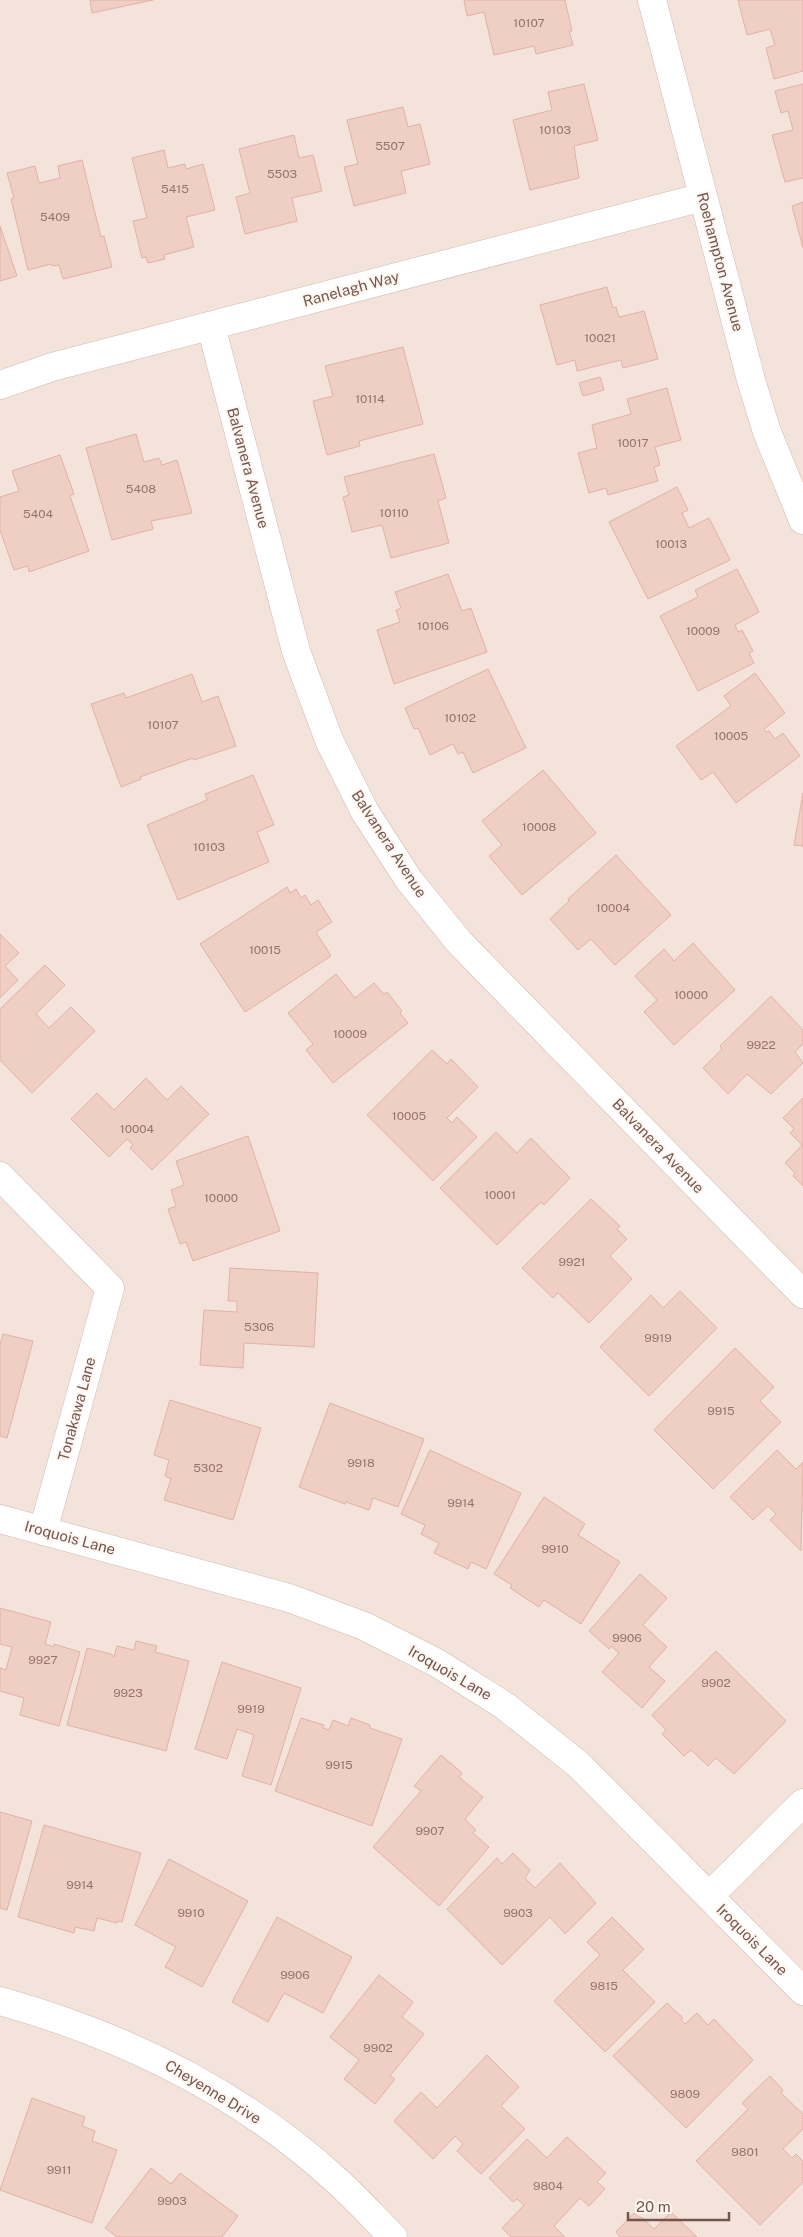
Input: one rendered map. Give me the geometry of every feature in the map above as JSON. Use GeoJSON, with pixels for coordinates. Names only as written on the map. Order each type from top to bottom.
{"type":"FeatureCollection","features":[{"type":"Feature","properties":{"kind":"street","name":"Roehampton Avenue"},"geometry":{"type":"LineString","coordinates":[[652,0],[759,406],[770,440],[803,520]]}},
{"type":"Feature","properties":{"kind":"street","name":"Ranelagh Way"},"geometry":{"type":"LineString","coordinates":[[0,385],[52,367],[703,197]]}},
{"type":"Feature","properties":{"kind":"street","name":"Balvanera Avenue"},"geometry":{"type":"LineString","coordinates":[[210,326],[296,651],[329,740],[365,812],[409,880],[460,943],[803,1294]]}},
{"type":"Feature","properties":{"kind":"street","name":"Tonakawa Lane"},"geometry":{"type":"LineString","coordinates":[[0,1176],[110,1288],[43,1531]]}},
{"type":"Feature","properties":{"kind":"street","name":"Iroquois Lane"},"geometry":{"type":"LineString","coordinates":[[0,1519],[289,1598],[364,1626],[437,1663],[505,1706],[579,1765],[803,1991]]}},
{"type":"Feature","properties":{"kind":"street"},"geometry":{"type":"LineString","coordinates":[[709,1896],[803,1803]]}},
{"type":"Feature","properties":{"kind":"street","name":"Cheyenne Drive"},"geometry":{"type":"LineString","coordinates":[[0,2001],[58,2017],[134,2047],[194,2077],[270,2126],[336,2180],[392,2237]]}},
{"type":"Feature","properties":{"kind":"shaded area"},"geometry":{"type":"Polygon","coordinates":[[[0,0],[803,0],[803,2237],[0,2237],[0,0]]]}},
{"type":"Feature","properties":{"kind":"building"},"geometry":{"type":"Polygon","coordinates":[[[90,0],[153,0],[92,13],[90,0]]]}},
{"type":"Feature","properties":{"kind":"building"},"geometry":{"type":"Polygon","coordinates":[[[464,0],[565,0],[573,45],[536,54],[534,46],[494,55],[484,12],[467,16],[464,0]]]}},
{"type":"Feature","properties":{"kind":"building"},"geometry":{"type":"Polygon","coordinates":[[[738,0],[803,0],[803,71],[774,79],[766,48],[775,45],[770,29],[747,35],[738,0]]]}},
{"type":"Feature","properties":{"kind":"building"},"geometry":{"type":"Polygon","coordinates":[[[584,84],[598,140],[574,146],[579,178],[530,190],[513,120],[552,110],[548,92],[584,84]]]}},
{"type":"Feature","properties":{"kind":"building"},"geometry":{"type":"Polygon","coordinates":[[[803,84],[803,178],[785,182],[772,135],[793,130],[788,111],[781,113],[775,91],[803,84]]]}},
{"type":"Feature","properties":{"kind":"building"},"geometry":{"type":"Polygon","coordinates":[[[403,107],[408,127],[420,124],[430,164],[401,171],[406,193],[354,206],[344,167],[358,164],[347,120],[403,107]]]}},
{"type":"Feature","properties":{"kind":"building"},"geometry":{"type":"Polygon","coordinates":[[[294,135],[299,158],[313,155],[322,191],[292,198],[297,221],[245,234],[236,197],[250,193],[239,149],[294,135]]]}},
{"type":"Feature","properties":{"kind":"building"},"geometry":{"type":"Polygon","coordinates":[[[164,150],[168,168],[185,164],[186,169],[203,164],[215,210],[186,217],[194,247],[164,255],[165,259],[148,263],[146,257],[142,258],[133,221],[147,218],[132,158],[164,150]]]}},
{"type":"Feature","properties":{"kind":"building"},"geometry":{"type":"Polygon","coordinates":[[[82,160],[101,237],[104,236],[112,267],[63,279],[59,265],[52,266],[51,264],[28,270],[11,199],[14,198],[7,173],[35,166],[39,183],[60,178],[58,166],[82,160]]]}},
{"type":"Feature","properties":{"kind":"building"},"geometry":{"type":"Polygon","coordinates":[[[803,202],[803,248],[792,206],[803,202]]]}},
{"type":"Feature","properties":{"kind":"building"},"geometry":{"type":"Polygon","coordinates":[[[0,226],[17,276],[0,281],[0,226]]]}},
{"type":"Feature","properties":{"kind":"building"},"geometry":{"type":"Polygon","coordinates":[[[607,287],[613,308],[616,307],[619,317],[644,311],[658,359],[623,368],[621,360],[577,371],[575,360],[557,365],[540,305],[607,287]]]}},
{"type":"Feature","properties":{"kind":"building"},"geometry":{"type":"Polygon","coordinates":[[[403,347],[423,424],[359,441],[360,446],[327,455],[313,401],[333,396],[325,366],[403,347]]]}},
{"type":"Feature","properties":{"kind":"building"},"geometry":{"type":"Polygon","coordinates":[[[600,377],[604,390],[583,396],[579,383],[600,377]]]}},
{"type":"Feature","properties":{"kind":"building"},"geometry":{"type":"Polygon","coordinates":[[[667,388],[681,440],[655,447],[660,465],[654,467],[658,481],[608,495],[606,488],[589,493],[578,453],[597,448],[592,425],[631,414],[627,399],[667,388]]]}},
{"type":"Feature","properties":{"kind":"building"},"geometry":{"type":"Polygon","coordinates":[[[136,434],[144,462],[159,458],[162,465],[177,460],[192,513],[151,521],[153,529],[112,540],[86,448],[136,434]]]}},
{"type":"Feature","properties":{"kind":"building"},"geometry":{"type":"Polygon","coordinates":[[[434,454],[446,498],[438,501],[449,543],[391,558],[382,525],[352,532],[343,497],[349,495],[344,477],[434,454]]]}},
{"type":"Feature","properties":{"kind":"building"},"geometry":{"type":"Polygon","coordinates":[[[60,455],[74,494],[70,496],[89,551],[29,572],[28,566],[14,570],[0,530],[0,497],[19,491],[12,471],[60,455]]]}},
{"type":"Feature","properties":{"kind":"building"},"geometry":{"type":"Polygon","coordinates":[[[677,487],[688,510],[682,513],[689,528],[709,518],[730,560],[648,599],[609,522],[677,487]]]}},
{"type":"Feature","properties":{"kind":"building"},"geometry":{"type":"Polygon","coordinates":[[[737,569],[759,612],[735,625],[738,632],[742,630],[753,651],[749,653],[754,663],[698,691],[660,616],[698,597],[695,590],[737,569]]]}},
{"type":"Feature","properties":{"kind":"building"},"geometry":{"type":"Polygon","coordinates":[[[448,574],[462,611],[471,608],[487,652],[394,684],[377,630],[400,622],[396,610],[401,608],[395,592],[448,574]]]}},
{"type":"Feature","properties":{"kind":"building"},"geometry":{"type":"Polygon","coordinates":[[[488,669],[526,748],[473,773],[463,752],[458,754],[453,744],[430,755],[418,728],[414,729],[405,708],[488,669]]]}},
{"type":"Feature","properties":{"kind":"building"},"geometry":{"type":"Polygon","coordinates":[[[755,673],[785,713],[764,729],[766,732],[769,731],[775,739],[783,733],[800,756],[736,803],[713,772],[701,780],[676,746],[731,706],[724,696],[755,673]]]}},
{"type":"Feature","properties":{"kind":"building"},"geometry":{"type":"Polygon","coordinates":[[[192,674],[202,702],[218,696],[236,746],[194,760],[193,758],[140,777],[141,779],[121,787],[91,704],[124,693],[126,698],[192,674]]]}},
{"type":"Feature","properties":{"kind":"building"},"geometry":{"type":"Polygon","coordinates":[[[543,770],[596,833],[522,895],[489,856],[502,845],[482,821],[543,770]]]}},
{"type":"Feature","properties":{"kind":"building"},"geometry":{"type":"Polygon","coordinates":[[[253,775],[274,825],[257,832],[269,862],[178,900],[147,825],[207,800],[205,794],[253,775]]]}},
{"type":"Feature","properties":{"kind":"building"},"geometry":{"type":"Polygon","coordinates":[[[803,793],[803,846],[794,845],[803,793]]]}},
{"type":"Feature","properties":{"kind":"building"},"geometry":{"type":"Polygon","coordinates":[[[616,855],[671,915],[615,965],[591,939],[578,950],[550,919],[569,901],[568,899],[616,855]]]}},
{"type":"Feature","properties":{"kind":"building"},"geometry":{"type":"Polygon","coordinates":[[[287,887],[290,893],[296,889],[301,898],[305,895],[311,905],[318,900],[332,922],[316,932],[331,956],[245,1012],[200,944],[287,887]]]}},
{"type":"Feature","properties":{"kind":"building"},"geometry":{"type":"Polygon","coordinates":[[[0,934],[19,953],[5,966],[18,980],[0,998],[0,934]]]}},
{"type":"Feature","properties":{"kind":"building"},"geometry":{"type":"Polygon","coordinates":[[[693,943],[735,990],[674,1045],[644,1012],[657,1000],[635,976],[664,949],[674,961],[693,943]]]}},
{"type":"Feature","properties":{"kind":"building"},"geometry":{"type":"Polygon","coordinates":[[[45,965],[65,985],[36,1014],[49,1028],[71,1007],[95,1031],[32,1093],[0,1060],[0,1009],[45,965]]]}},
{"type":"Feature","properties":{"kind":"building"},"geometry":{"type":"Polygon","coordinates":[[[336,974],[355,998],[374,983],[384,994],[387,992],[402,1011],[400,1013],[408,1023],[333,1083],[306,1050],[313,1044],[288,1013],[336,974]]]}},
{"type":"Feature","properties":{"kind":"building"},"geometry":{"type":"Polygon","coordinates":[[[771,996],[803,1030],[803,1044],[795,1052],[803,1063],[771,1094],[747,1074],[728,1094],[703,1068],[722,1049],[720,1046],[771,996]]]}},
{"type":"Feature","properties":{"kind":"building"},"geometry":{"type":"Polygon","coordinates":[[[432,1050],[447,1064],[451,1059],[478,1087],[447,1118],[452,1123],[457,1117],[477,1137],[433,1181],[367,1115],[432,1050]]]}},
{"type":"Feature","properties":{"kind":"building"},"geometry":{"type":"Polygon","coordinates":[[[146,1078],[167,1100],[181,1086],[209,1114],[152,1170],[130,1148],[133,1145],[127,1139],[109,1157],[71,1119],[97,1093],[114,1110],[146,1078]]]}},
{"type":"Feature","properties":{"kind":"building"},"geometry":{"type":"Polygon","coordinates":[[[803,1098],[803,1186],[793,1176],[795,1173],[785,1163],[802,1145],[790,1133],[794,1129],[783,1118],[803,1098]]]}},
{"type":"Feature","properties":{"kind":"building"},"geometry":{"type":"Polygon","coordinates":[[[496,1132],[517,1153],[531,1138],[570,1178],[544,1205],[541,1202],[497,1245],[440,1188],[496,1132]]]}},
{"type":"Feature","properties":{"kind":"building"},"geometry":{"type":"Polygon","coordinates":[[[248,1136],[280,1231],[193,1261],[186,1242],[180,1244],[168,1209],[176,1206],[171,1190],[184,1185],[176,1161],[248,1136]]]}},
{"type":"Feature","properties":{"kind":"building"},"geometry":{"type":"Polygon","coordinates":[[[591,1199],[620,1226],[617,1229],[627,1239],[610,1256],[632,1279],[589,1323],[558,1293],[553,1298],[522,1268],[591,1199]]]}},
{"type":"Feature","properties":{"kind":"building"},"geometry":{"type":"Polygon","coordinates":[[[230,1268],[318,1273],[314,1347],[244,1343],[243,1368],[200,1365],[204,1310],[237,1312],[237,1301],[228,1301],[230,1268]]]}},
{"type":"Feature","properties":{"kind":"building"},"geometry":{"type":"Polygon","coordinates":[[[680,1291],[717,1328],[649,1396],[600,1347],[651,1295],[663,1308],[680,1291]]]}},
{"type":"Feature","properties":{"kind":"building"},"geometry":{"type":"Polygon","coordinates":[[[3,1334],[33,1341],[7,1438],[0,1436],[0,1345],[3,1334]]]}},
{"type":"Feature","properties":{"kind":"building"},"geometry":{"type":"Polygon","coordinates":[[[735,1348],[774,1387],[760,1401],[781,1422],[713,1489],[654,1430],[735,1348]]]}},
{"type":"Feature","properties":{"kind":"building"},"geometry":{"type":"Polygon","coordinates":[[[170,1400],[261,1428],[233,1520],[164,1500],[171,1479],[165,1476],[169,1460],[154,1455],[170,1400]]]}},
{"type":"Feature","properties":{"kind":"building"},"geometry":{"type":"Polygon","coordinates":[[[330,1403],[424,1439],[398,1507],[373,1498],[369,1510],[346,1502],[345,1504],[299,1487],[330,1403]]]}},
{"type":"Feature","properties":{"kind":"building"},"geometry":{"type":"Polygon","coordinates":[[[430,1450],[521,1493],[486,1569],[471,1562],[468,1569],[434,1553],[439,1543],[421,1534],[425,1525],[401,1514],[430,1450]]]}},
{"type":"Feature","properties":{"kind":"building"},"geometry":{"type":"Polygon","coordinates":[[[777,1450],[796,1469],[803,1462],[801,1551],[770,1520],[776,1514],[768,1506],[753,1520],[730,1497],[777,1450]]]}},
{"type":"Feature","properties":{"kind":"building"},"geometry":{"type":"Polygon","coordinates":[[[544,1497],[585,1524],[578,1535],[620,1562],[581,1624],[544,1600],[539,1607],[510,1588],[512,1585],[494,1574],[544,1497]]]}},
{"type":"Feature","properties":{"kind":"building"},"geometry":{"type":"Polygon","coordinates":[[[640,1574],[667,1598],[643,1625],[667,1647],[649,1667],[665,1681],[642,1708],[602,1672],[619,1653],[611,1646],[609,1649],[589,1631],[640,1574]]]}},
{"type":"Feature","properties":{"kind":"building"},"geometry":{"type":"Polygon","coordinates":[[[0,1608],[51,1622],[45,1644],[54,1647],[54,1644],[80,1652],[59,1726],[20,1715],[24,1698],[0,1691],[0,1668],[6,1670],[12,1647],[0,1644],[0,1608]]]}},
{"type":"Feature","properties":{"kind":"building"},"geometry":{"type":"Polygon","coordinates":[[[136,1641],[157,1646],[155,1652],[189,1661],[166,1751],[67,1725],[87,1648],[111,1654],[114,1657],[117,1646],[134,1650],[136,1641]]]}},
{"type":"Feature","properties":{"kind":"building"},"geometry":{"type":"Polygon","coordinates":[[[716,1651],[786,1721],[734,1774],[716,1758],[708,1766],[691,1750],[684,1756],[662,1734],[666,1730],[652,1715],[716,1651]]]}},
{"type":"Feature","properties":{"kind":"building"},"geometry":{"type":"Polygon","coordinates":[[[222,1662],[301,1688],[271,1785],[242,1776],[254,1735],[237,1729],[227,1759],[195,1749],[222,1662]]]}},
{"type":"Feature","properties":{"kind":"building"},"geometry":{"type":"Polygon","coordinates":[[[301,1718],[324,1725],[323,1728],[329,1730],[333,1720],[348,1726],[351,1718],[370,1725],[370,1728],[402,1739],[372,1826],[275,1791],[301,1718]]]}},
{"type":"Feature","properties":{"kind":"building"},"geometry":{"type":"Polygon","coordinates":[[[441,1755],[462,1773],[459,1777],[483,1797],[465,1819],[476,1830],[473,1833],[489,1847],[439,1906],[373,1847],[421,1791],[414,1786],[441,1755]]]}},
{"type":"Feature","properties":{"kind":"building"},"geometry":{"type":"Polygon","coordinates":[[[0,1812],[32,1821],[7,1910],[0,1908],[0,1812]]]}},
{"type":"Feature","properties":{"kind":"building"},"geometry":{"type":"Polygon","coordinates":[[[44,1825],[141,1853],[122,1922],[117,1921],[117,1923],[97,1918],[94,1931],[75,1927],[74,1933],[18,1917],[44,1825]]]}},
{"type":"Feature","properties":{"kind":"building"},"geometry":{"type":"Polygon","coordinates":[[[513,1853],[530,1870],[525,1878],[535,1888],[560,1863],[596,1903],[565,1934],[550,1917],[502,1965],[447,1909],[497,1858],[502,1864],[513,1853]]]}},
{"type":"Feature","properties":{"kind":"building"},"geometry":{"type":"Polygon","coordinates":[[[169,1859],[248,1901],[202,1987],[165,1967],[176,1947],[135,1925],[169,1859]]]}},
{"type":"Feature","properties":{"kind":"building"},"geometry":{"type":"Polygon","coordinates":[[[277,1917],[352,1957],[323,2013],[284,1993],[268,2022],[232,2002],[277,1917]]]}},
{"type":"Feature","properties":{"kind":"building"},"geometry":{"type":"Polygon","coordinates":[[[612,1917],[644,1949],[623,1970],[655,2002],[605,2052],[554,2001],[600,1955],[587,1942],[612,1917]]]}},
{"type":"Feature","properties":{"kind":"building"},"geometry":{"type":"Polygon","coordinates":[[[379,1975],[413,2002],[402,2017],[424,2034],[390,2076],[395,2079],[375,2104],[344,2079],[359,2060],[330,2037],[379,1975]]]}},
{"type":"Feature","properties":{"kind":"building"},"geometry":{"type":"Polygon","coordinates":[[[667,2003],[683,2018],[681,2020],[685,2024],[697,2013],[708,2025],[714,2019],[753,2060],[686,2128],[613,2056],[667,2003]]]}},
{"type":"Feature","properties":{"kind":"building"},"geometry":{"type":"Polygon","coordinates":[[[487,2055],[519,2087],[501,2106],[525,2129],[481,2174],[457,2151],[463,2144],[455,2136],[433,2159],[394,2121],[421,2092],[437,2108],[487,2055]]]}},
{"type":"Feature","properties":{"kind":"building"},"geometry":{"type":"Polygon","coordinates":[[[770,2076],[783,2090],[781,2093],[803,2114],[803,2129],[783,2149],[792,2158],[796,2154],[803,2161],[803,2182],[760,2225],[696,2161],[748,2109],[742,2103],[770,2076]]]}},
{"type":"Feature","properties":{"kind":"building"},"geometry":{"type":"Polygon","coordinates":[[[32,2098],[85,2117],[82,2126],[95,2131],[92,2141],[117,2150],[92,2223],[0,2190],[32,2098]]]}},
{"type":"Feature","properties":{"kind":"building"},"geometry":{"type":"Polygon","coordinates":[[[567,2137],[606,2173],[597,2182],[605,2189],[589,2206],[580,2198],[554,2226],[565,2237],[511,2237],[502,2228],[524,2205],[517,2199],[513,2202],[489,2178],[527,2139],[547,2158],[567,2137]]]}},
{"type":"Feature","properties":{"kind":"building"},"geometry":{"type":"Polygon","coordinates":[[[151,2168],[171,2184],[180,2173],[238,2216],[222,2237],[117,2237],[105,2228],[151,2168]]]}},
{"type":"Feature","properties":{"kind":"building"},"geometry":{"type":"Polygon","coordinates":[[[671,2212],[697,2237],[620,2237],[616,2232],[634,2213],[654,2229],[671,2212]]]}}]}
